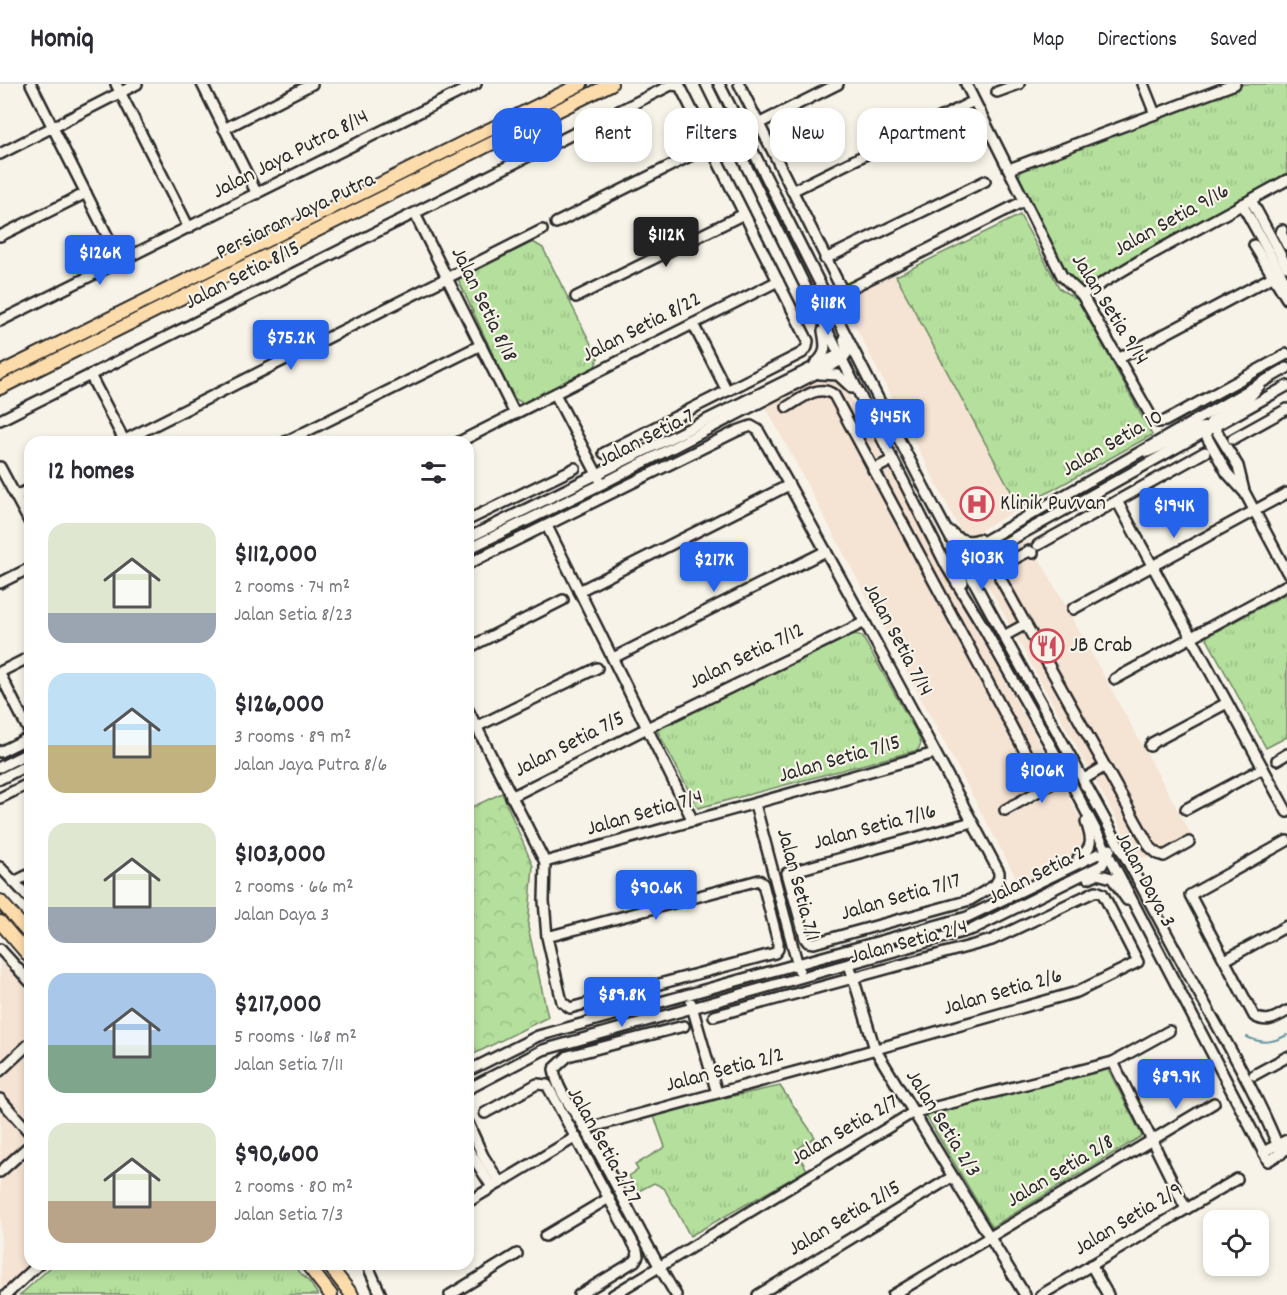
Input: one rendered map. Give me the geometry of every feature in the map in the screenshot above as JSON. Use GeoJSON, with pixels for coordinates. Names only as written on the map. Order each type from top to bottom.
{"type":"FeatureCollection","features":[{"type":"Feature","properties":{"kind":"main road","name":"Persiaran Jaya Putra"},"geometry":{"type":"LineString","coordinates":[[0,373],[581,84]]}},
{"type":"Feature","properties":{"kind":"main road","name":"Persiaran Jaya Putra"},"geometry":{"type":"LineString","coordinates":[[0,387],[611,84]]}},
{"type":"Feature","properties":{"kind":"main road"},"geometry":{"type":"LineString","coordinates":[[0,901],[24,928]]}},
{"type":"Feature","properties":{"kind":"main road"},"geometry":{"type":"LineString","coordinates":[[0,922],[24,950]]}},
{"type":"Feature","properties":{"kind":"main road"},"geometry":{"type":"LineString","coordinates":[[312,1270],[331,1295]]}},
{"type":"Feature","properties":{"kind":"main road"},"geometry":{"type":"LineString","coordinates":[[333,1270],[352,1295]]}},
{"type":"Feature","properties":{"kind":"street"},"geometry":{"type":"LineString","coordinates":[[31,84],[120,261]]}},
{"type":"Feature","properties":{"kind":"street"},"geometry":{"type":"LineString","coordinates":[[0,154],[53,127],[118,88],[137,84]]}},
{"type":"Feature","properties":{"kind":"street"},"geometry":{"type":"LineString","coordinates":[[202,84],[256,194]]}},
{"type":"Feature","properties":{"kind":"street"},"geometry":{"type":"LineString","coordinates":[[224,129],[312,84]]}},
{"type":"Feature","properties":{"kind":"street","name":"Jalan Jaya Putra 8/14"},"geometry":{"type":"LineString","coordinates":[[0,321],[476,84]]}},
{"type":"Feature","properties":{"kind":"street","name":"Jalan Daya 3"},"geometry":{"type":"LineString","coordinates":[[706,84],[947,567],[1067,775],[1266,1157],[1282,1149],[1084,779],[984,597],[961,561],[719,84]]}},
{"type":"Feature","properties":{"kind":"street"},"geometry":{"type":"LineString","coordinates":[[739,84],[750,108]]}},
{"type":"Feature","properties":{"kind":"street"},"geometry":{"type":"LineString","coordinates":[[838,84],[758,124],[843,292],[1024,201]]}},
{"type":"Feature","properties":{"kind":"street","name":"Jalan Setia 9/14"},"geometry":{"type":"LineString","coordinates":[[966,84],[1062,276],[1082,295],[1152,418],[1158,422],[1165,421],[1287,354]]}},
{"type":"Feature","properties":{"kind":"street"},"geometry":{"type":"LineString","coordinates":[[998,92],[1019,84]]}},
{"type":"Feature","properties":{"kind":"street"},"geometry":{"type":"LineString","coordinates":[[1143,84],[1155,114]]}},
{"type":"Feature","properties":{"kind":"street"},"geometry":{"type":"LineString","coordinates":[[1009,169],[1235,84]]}},
{"type":"Feature","properties":{"kind":"street","name":"Jalan Setia 8/15"},"geometry":{"type":"LineString","coordinates":[[0,420],[671,85],[680,86],[691,108]]}},
{"type":"Feature","properties":{"kind":"street"},"geometry":{"type":"LineString","coordinates":[[118,88],[189,228]]}},
{"type":"Feature","properties":{"kind":"street"},"geometry":{"type":"LineString","coordinates":[[792,191],[975,101]]}},
{"type":"Feature","properties":{"kind":"street"},"geometry":{"type":"LineString","coordinates":[[556,223],[678,162]]}},
{"type":"Feature","properties":{"kind":"street"},"geometry":{"type":"LineString","coordinates":[[604,453],[802,353],[807,347],[808,341],[718,162]]}},
{"type":"Feature","properties":{"kind":"street","name":"Jalan Setia 9/16"},"geometry":{"type":"LineString","coordinates":[[1082,295],[1287,180]]}},
{"type":"Feature","properties":{"kind":"street"},"geometry":{"type":"LineString","coordinates":[[825,259],[985,181]]}},
{"type":"Feature","properties":{"kind":"street"},"geometry":{"type":"LineString","coordinates":[[0,236],[86,193]]}},
{"type":"Feature","properties":{"kind":"street"},"geometry":{"type":"LineString","coordinates":[[1246,202],[1287,267]]}},
{"type":"Feature","properties":{"kind":"street"},"geometry":{"type":"LineString","coordinates":[[1246,202],[1287,285]]}},
{"type":"Feature","properties":{"kind":"street","name":"Jalan Setia 8/18"},"geometry":{"type":"LineString","coordinates":[[415,214],[515,414]]}},
{"type":"Feature","properties":{"kind":"street"},"geometry":{"type":"LineString","coordinates":[[576,297],[744,214]]}},
{"type":"Feature","properties":{"kind":"street"},"geometry":{"type":"LineString","coordinates":[[135,436],[542,230]]}},
{"type":"Feature","properties":{"kind":"street"},"geometry":{"type":"LineString","coordinates":[[1282,230],[1281,233],[1287,245]]}},
{"type":"Feature","properties":{"kind":"street"},"geometry":{"type":"LineString","coordinates":[[1254,245],[1287,299]]}},
{"type":"Feature","properties":{"kind":"street"},"geometry":{"type":"LineString","coordinates":[[1118,358],[1274,276]]}},
{"type":"Feature","properties":{"kind":"street","name":"Jalan Setia 8/22"},"geometry":{"type":"LineString","coordinates":[[471,436],[778,281]]}},
{"type":"Feature","properties":{"kind":"street"},"geometry":{"type":"LineString","coordinates":[[819,314],[826,350],[813,372],[838,375],[848,382],[861,398]]}},
{"type":"Feature","properties":{"kind":"street"},"geometry":{"type":"LineString","coordinates":[[839,320],[843,356],[852,357],[860,372],[867,378]]}},
{"type":"Feature","properties":{"kind":"street"},"geometry":{"type":"LineString","coordinates":[[693,324],[727,391]]}},
{"type":"Feature","properties":{"kind":"street"},"geometry":{"type":"LineString","coordinates":[[297,436],[481,345]]}},
{"type":"Feature","properties":{"kind":"street","name":"Jalan Setia 7"},"geometry":{"type":"LineString","coordinates":[[474,546],[843,356]]}},
{"type":"Feature","properties":{"kind":"street","name":"Jalan Setia 10"},"geometry":{"type":"LineString","coordinates":[[961,561],[993,536],[1287,368]]}},
{"type":"Feature","properties":{"kind":"street"},"geometry":{"type":"LineString","coordinates":[[90,375],[120,436]]}},
{"type":"Feature","properties":{"kind":"street"},"geometry":{"type":"LineString","coordinates":[[1260,400],[1287,381]]}},
{"type":"Feature","properties":{"kind":"street"},"geometry":{"type":"LineString","coordinates":[[1209,429],[1215,418],[1249,398],[1258,390],[1261,383]]}},
{"type":"Feature","properties":{"kind":"street","name":"Jalan Setia 10"},"geometry":{"type":"LineString","coordinates":[[961,561],[999,546],[1287,386]]}},
{"type":"Feature","properties":{"kind":"street"},"geometry":{"type":"LineString","coordinates":[[787,407],[816,391],[829,392],[834,395],[1044,787]]}},
{"type":"Feature","properties":{"kind":"street"},"geometry":{"type":"LineString","coordinates":[[555,394],[599,480]]}},
{"type":"Feature","properties":{"kind":"street"},"geometry":{"type":"LineString","coordinates":[[1233,439],[1287,409]]}},
{"type":"Feature","properties":{"kind":"street","name":"Jalan Setia 7/14"},"geometry":{"type":"LineString","coordinates":[[547,526],[737,431],[751,426],[758,430],[865,622],[999,872],[999,878]]}},
{"type":"Feature","properties":{"kind":"street"},"geometry":{"type":"LineString","coordinates":[[1136,453],[1153,450],[1196,428],[1209,429],[1238,466],[1245,493],[1287,572]]}},
{"type":"Feature","properties":{"kind":"street"},"geometry":{"type":"LineString","coordinates":[[1189,842],[1164,856],[1150,847],[1000,578],[1000,571],[1004,565],[1205,452]]}},
{"type":"Feature","properties":{"kind":"street"},"geometry":{"type":"LineString","coordinates":[[873,470],[892,460]]}},
{"type":"Feature","properties":{"kind":"street"},"geometry":{"type":"LineString","coordinates":[[0,466],[24,511]]}},
{"type":"Feature","properties":{"kind":"street"},"geometry":{"type":"LineString","coordinates":[[474,517],[575,468]]}},
{"type":"Feature","properties":{"kind":"street","name":"Jalan Setia 7"},"geometry":{"type":"LineString","coordinates":[[474,535],[599,480]]}},
{"type":"Feature","properties":{"kind":"street"},"geometry":{"type":"LineString","coordinates":[[579,591],[789,485]]}},
{"type":"Feature","properties":{"kind":"street"},"geometry":{"type":"LineString","coordinates":[[16,496],[24,492]]}},
{"type":"Feature","properties":{"kind":"street"},"geometry":{"type":"LineString","coordinates":[[1073,609],[1287,493]]}},
{"type":"Feature","properties":{"kind":"street"},"geometry":{"type":"LineString","coordinates":[[1117,501],[1287,812]]}},
{"type":"Feature","properties":{"kind":"street"},"geometry":{"type":"LineString","coordinates":[[936,510],[959,540],[970,542],[993,536]]}},
{"type":"Feature","properties":{"kind":"street"},"geometry":{"type":"LineString","coordinates":[[921,512],[948,555],[961,561],[957,569],[981,623]]}},
{"type":"Feature","properties":{"kind":"street"},"geometry":{"type":"LineString","coordinates":[[474,561],[547,526],[693,821]]}},
{"type":"Feature","properties":{"kind":"street"},"geometry":{"type":"LineString","coordinates":[[984,597],[976,575],[979,564],[984,557],[999,546]]}},
{"type":"Feature","properties":{"kind":"street"},"geometry":{"type":"LineString","coordinates":[[613,658],[826,551]]}},
{"type":"Feature","properties":{"kind":"street"},"geometry":{"type":"LineString","coordinates":[[0,583],[24,570]]}},
{"type":"Feature","properties":{"kind":"street"},"geometry":{"type":"LineString","coordinates":[[1115,679],[1287,585]]}},
{"type":"Feature","properties":{"kind":"street"},"geometry":{"type":"LineString","coordinates":[[474,645],[563,600]]}},
{"type":"Feature","properties":{"kind":"street","name":"Jalan Setia 7/12"},"geometry":{"type":"LineString","coordinates":[[647,728],[865,622]]}},
{"type":"Feature","properties":{"kind":"street"},"geometry":{"type":"LineString","coordinates":[[1004,636],[1026,624]]}},
{"type":"Feature","properties":{"kind":"street"},"geometry":{"type":"LineString","coordinates":[[24,660],[0,673],[24,723]]}},
{"type":"Feature","properties":{"kind":"street"},"geometry":{"type":"LineString","coordinates":[[476,727],[597,668]]}},
{"type":"Feature","properties":{"kind":"street"},"geometry":{"type":"LineString","coordinates":[[1150,746],[1227,703]]}},
{"type":"Feature","properties":{"kind":"street"},"geometry":{"type":"LineString","coordinates":[[474,723],[545,862],[544,901],[547,938],[562,1002],[570,1008],[775,953],[778,949],[763,884],[759,880],[547,938]]}},
{"type":"Feature","properties":{"kind":"street","name":"Jalan Setia 7/5"},"geometry":{"type":"LineString","coordinates":[[511,797],[647,728]]}},
{"type":"Feature","properties":{"kind":"street"},"geometry":{"type":"LineString","coordinates":[[0,752],[24,738]]}},
{"type":"Feature","properties":{"kind":"street","name":"Jalan Setia 7/15"},"geometry":{"type":"LineString","coordinates":[[755,804],[935,753]]}},
{"type":"Feature","properties":{"kind":"street"},"geometry":{"type":"LineString","coordinates":[[1277,760],[1287,754]]}},
{"type":"Feature","properties":{"kind":"street"},"geometry":{"type":"LineString","coordinates":[[0,767],[24,755]]}},
{"type":"Feature","properties":{"kind":"street"},"geometry":{"type":"LineString","coordinates":[[0,779],[24,767]]}},
{"type":"Feature","properties":{"kind":"street"},"geometry":{"type":"LineString","coordinates":[[1104,767],[1084,779],[1085,787],[1110,833],[1112,842],[1109,854],[1124,865],[1155,918],[1165,930]]}},
{"type":"Feature","properties":{"kind":"street"},"geometry":{"type":"LineString","coordinates":[[1186,809],[1263,768]]}},
{"type":"Feature","properties":{"kind":"street"},"geometry":{"type":"LineString","coordinates":[[1005,810],[1067,775]]}},
{"type":"Feature","properties":{"kind":"street"},"geometry":{"type":"LineString","coordinates":[[0,798],[24,786]]}},
{"type":"Feature","properties":{"kind":"street","name":"Jalan Setia 7/4"},"geometry":{"type":"LineString","coordinates":[[545,862],[755,804]]}},
{"type":"Feature","properties":{"kind":"street","name":"Jalan Setia 7/1"},"geometry":{"type":"LineString","coordinates":[[755,804],[801,977]]}},
{"type":"Feature","properties":{"kind":"street"},"geometry":{"type":"LineString","coordinates":[[1030,888],[1087,853],[1091,844],[1082,807]]}},
{"type":"Feature","properties":{"kind":"street","name":"Jalan Setia 7/16"},"geometry":{"type":"LineString","coordinates":[[808,942],[787,873],[972,822]]}},
{"type":"Feature","properties":{"kind":"street"},"geometry":{"type":"LineString","coordinates":[[1287,842],[1190,895],[1254,1016],[1262,1021],[1269,1021],[1287,1011]]}},
{"type":"Feature","properties":{"kind":"street","name":"Jalan Setia 2"},"geometry":{"type":"LineString","coordinates":[[474,1068],[538,1036],[967,917],[1098,854],[1109,854]]}},
{"type":"Feature","properties":{"kind":"street","name":"Jalan Setia 2"},"geometry":{"type":"LineString","coordinates":[[474,1086],[543,1050],[973,929],[1102,865],[1109,854]]}},
{"type":"Feature","properties":{"kind":"street"},"geometry":{"type":"LineString","coordinates":[[0,867],[24,893]]}},
{"type":"Feature","properties":{"kind":"street"},"geometry":{"type":"LineString","coordinates":[[1036,899],[1097,874],[1106,875],[1112,878],[1151,938]]}},
{"type":"Feature","properties":{"kind":"street"},"geometry":{"type":"LineString","coordinates":[[14,882],[24,877]]}},
{"type":"Feature","properties":{"kind":"street","name":"Jalan Setia 7/17"},"geometry":{"type":"LineString","coordinates":[[808,942],[814,943],[970,900],[995,885],[999,878]]}},
{"type":"Feature","properties":{"kind":"street","name":"Jalan Setia 2/4"},"geometry":{"type":"LineString","coordinates":[[714,1016],[992,940],[1096,891],[1103,894],[1138,962]]}},
{"type":"Feature","properties":{"kind":"street"},"geometry":{"type":"LineString","coordinates":[[1226,960],[1287,926]]}},
{"type":"Feature","properties":{"kind":"street"},"geometry":{"type":"LineString","coordinates":[[0,949],[24,975]]}},
{"type":"Feature","properties":{"kind":"street","name":"Jalan Setia 2/6"},"geometry":{"type":"LineString","coordinates":[[875,1049],[1077,992],[1138,962]]}},
{"type":"Feature","properties":{"kind":"street","name":"Jalan Setia 2/3"},"geometry":{"type":"LineString","coordinates":[[849,964],[875,1049],[1025,1295]]}},
{"type":"Feature","properties":{"kind":"street"},"geometry":{"type":"LineString","coordinates":[[689,995],[717,1093]]}},
{"type":"Feature","properties":{"kind":"street"},"geometry":{"type":"LineString","coordinates":[[676,1295],[555,1077],[554,1069],[568,1056],[684,1026]]}},
{"type":"Feature","properties":{"kind":"street","name":"Jalan Setia 2/7"},"geometry":{"type":"LineString","coordinates":[[613,1295],[912,1113],[1113,1062],[1169,1031]]}},
{"type":"Feature","properties":{"kind":"street"},"geometry":{"type":"LineString","coordinates":[[0,1071],[24,1049]]}},
{"type":"Feature","properties":{"kind":"street","name":"Jalan Setia 2/2"},"geometry":{"type":"LineString","coordinates":[[585,1129],[875,1049]]}},
{"type":"Feature","properties":{"kind":"street"},"geometry":{"type":"LineString","coordinates":[[1254,1075],[1287,1057]]}},
{"type":"Feature","properties":{"kind":"street"},"geometry":{"type":"LineString","coordinates":[[1113,1062],[1186,1209]]}},
{"type":"Feature","properties":{"kind":"street","name":"Jalan Setia 2/27"},"geometry":{"type":"LineString","coordinates":[[485,1113],[537,1084],[547,1085],[637,1250],[638,1256],[635,1261],[579,1295]]}},
{"type":"Feature","properties":{"kind":"street"},"geometry":{"type":"LineString","coordinates":[[0,1099],[24,1126]]}},
{"type":"Feature","properties":{"kind":"street","name":"Jalan Setia 2/8"},"geometry":{"type":"LineString","coordinates":[[893,1295],[1214,1103]]}},
{"type":"Feature","properties":{"kind":"street"},"geometry":{"type":"LineString","coordinates":[[474,1137],[496,1185]]}},
{"type":"Feature","properties":{"kind":"street"},"geometry":{"type":"LineString","coordinates":[[474,1198],[576,1137]]}},
{"type":"Feature","properties":{"kind":"street"},"geometry":{"type":"LineString","coordinates":[[1282,1149],[1287,1140]]}},
{"type":"Feature","properties":{"kind":"street"},"geometry":{"type":"LineString","coordinates":[[0,1172],[24,1150]]}},
{"type":"Feature","properties":{"kind":"street"},"geometry":{"type":"LineString","coordinates":[[474,1157],[496,1185]]}},
{"type":"Feature","properties":{"kind":"street","name":"Jalan Setia 2/15"},"geometry":{"type":"LineString","coordinates":[[758,1295],[952,1177]]}},
{"type":"Feature","properties":{"kind":"street","name":"Jalan Setia 2/9"},"geometry":{"type":"LineString","coordinates":[[1041,1295],[1237,1179]]}},
{"type":"Feature","properties":{"kind":"street"},"geometry":{"type":"LineString","coordinates":[[545,1236],[609,1198]]}},
{"type":"Feature","properties":{"kind":"street"},"geometry":{"type":"LineString","coordinates":[[450,1295],[517,1254]]}},
{"type":"Feature","properties":{"kind":"street"},"geometry":{"type":"LineString","coordinates":[[1092,1265],[1108,1295]]}},
{"type":"Feature","properties":{"kind":"street"},"geometry":{"type":"LineString","coordinates":[[6,1295],[33,1270]]}},
{"type":"Feature","properties":{"kind":"street"},"geometry":{"type":"LineString","coordinates":[[369,1270],[381,1295]]}},
{"type":"Feature","properties":{"kind":"shaded area"},"geometry":{"type":"Polygon","coordinates":[[[894,271],[1020,508],[974,534],[960,530],[841,298],[894,271]]]}},
{"type":"Feature","properties":{"kind":"shaded area"},"geometry":{"type":"Polygon","coordinates":[[[822,377],[830,377],[843,384],[1086,829],[1080,851],[1019,883],[765,405],[822,377]]]}},
{"type":"Feature","properties":{"kind":"shaded area"},"geometry":{"type":"Polygon","coordinates":[[[1029,540],[1196,843],[1168,858],[1137,857],[984,578],[986,567],[990,562],[1029,540]]]}},
{"type":"Feature","properties":{"kind":"shaded area"},"geometry":{"type":"Polygon","coordinates":[[[0,954],[24,980],[24,1270],[28,1270],[1,1295],[0,954]]]}},
{"type":"Feature","properties":{"kind":"green space"},"geometry":{"type":"Polygon","coordinates":[[[1244,84],[1287,84],[1287,174],[1086,285],[1074,283],[1069,278],[1018,178],[1022,170],[1244,84]]]}},
{"type":"Feature","properties":{"kind":"green space"},"geometry":{"type":"Polygon","coordinates":[[[1020,215],[1060,289],[1078,300],[1152,435],[1020,508],[896,276],[1020,215]]]}},
{"type":"Feature","properties":{"kind":"green space"},"geometry":{"type":"Polygon","coordinates":[[[533,242],[543,248],[598,358],[594,369],[523,403],[513,398],[458,279],[533,242]]]}},
{"type":"Feature","properties":{"kind":"green space"},"geometry":{"type":"Polygon","coordinates":[[[1287,593],[1287,737],[1266,748],[1206,637],[1287,593]]]}},
{"type":"Feature","properties":{"kind":"green space"},"geometry":{"type":"Polygon","coordinates":[[[854,634],[862,636],[919,737],[921,743],[918,750],[698,808],[656,728],[854,634]]]}},
{"type":"Feature","properties":{"kind":"green space"},"geometry":{"type":"Polygon","coordinates":[[[502,793],[533,866],[528,927],[548,1017],[474,1054],[474,806],[502,793]]]}},
{"type":"Feature","properties":{"kind":"green space"},"geometry":{"type":"Polygon","coordinates":[[[1107,1067],[1142,1136],[992,1227],[925,1114],[1107,1067]]]}},
{"type":"Feature","properties":{"kind":"green space"},"geometry":{"type":"Polygon","coordinates":[[[780,1086],[815,1137],[796,1150],[807,1170],[690,1236],[664,1188],[654,1183],[637,1192],[629,1176],[638,1170],[635,1165],[665,1147],[653,1113],[780,1086]]]}},
{"type":"Feature","properties":{"kind":"green space"},"geometry":{"type":"Polygon","coordinates":[[[48,1270],[298,1270],[318,1295],[20,1295],[48,1270]]]}},
{"type":"Feature","properties":{"kind":"waterway"},"geometry":{"type":"LineString","coordinates":[[1247,1037],[1267,1042],[1287,1035]]}},
{"type":"Feature","properties":{"kind":"place","name":"Klinik Puvvan"},"geometry":{"type":"Point","coordinates":[977,504]}},
{"type":"Feature","properties":{"kind":"place","name":"JB Crab"},"geometry":{"type":"Point","coordinates":[1047,646]}}]}
